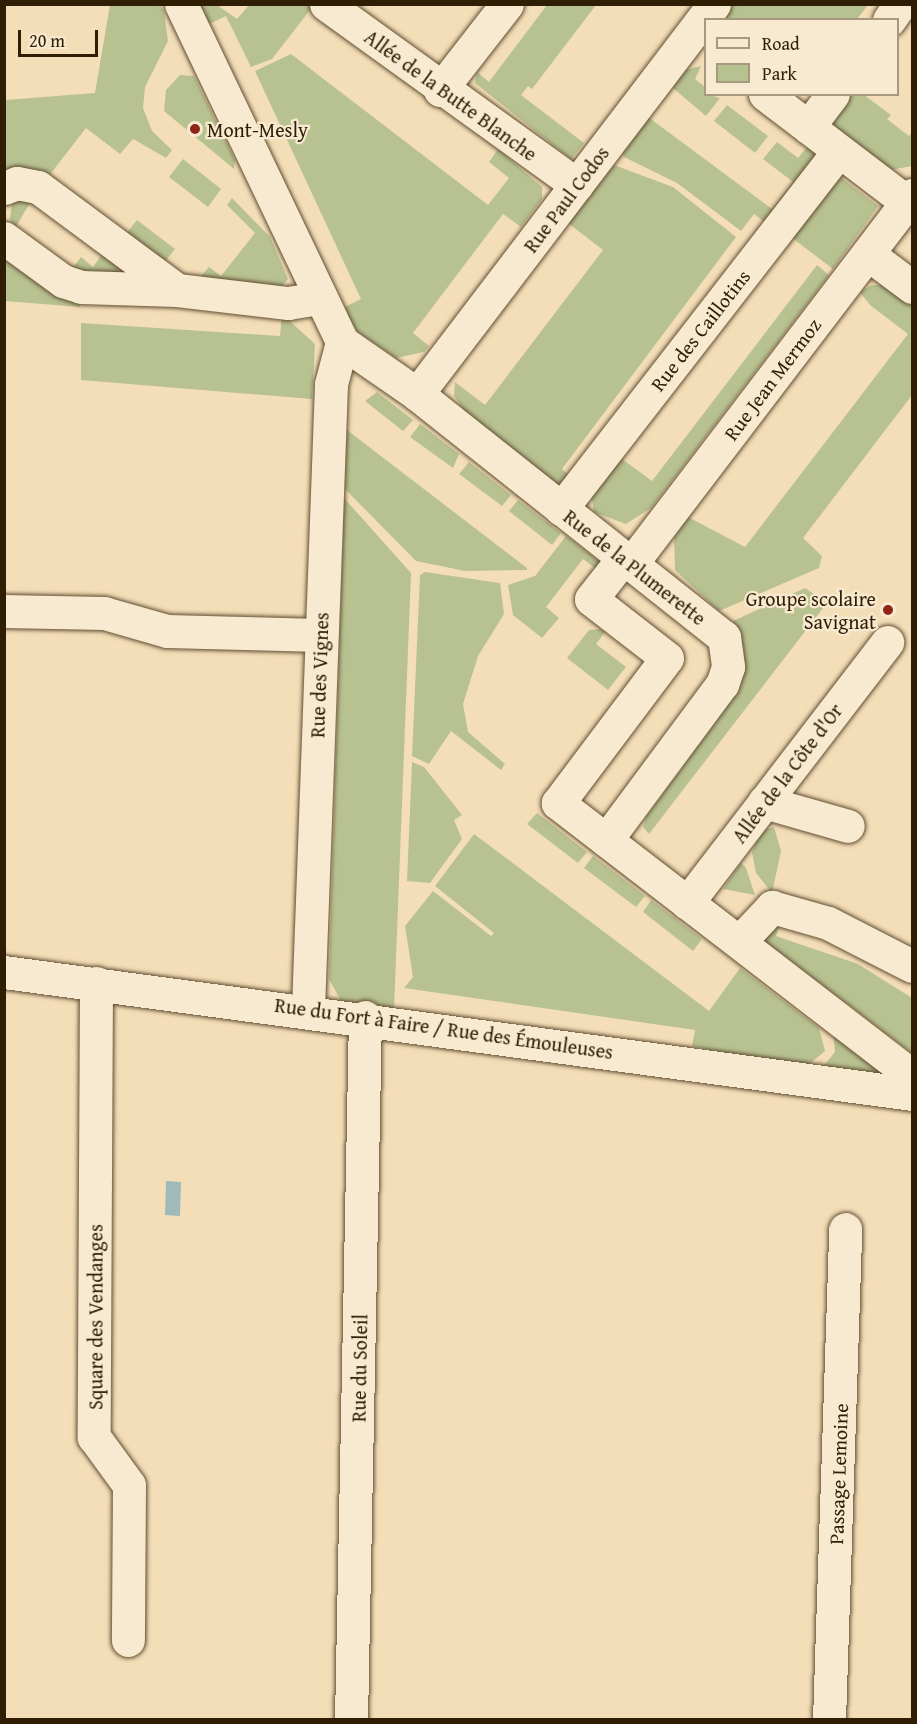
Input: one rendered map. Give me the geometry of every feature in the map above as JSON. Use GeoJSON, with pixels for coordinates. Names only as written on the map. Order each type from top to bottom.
{"type":"FeatureCollection","features":[{"type":"Feature","properties":{"kind":"street","name":"Rue de la Plumerette"},"geometry":{"type":"LineString","coordinates":[[181,4],[318,298],[342,342],[417,394],[724,637],[728,667],[708,706],[606,840]]}},
{"type":"Feature","properties":{"kind":"street"},"geometry":{"type":"LineString","coordinates":[[440,90],[507,4]]}},
{"type":"Feature","properties":{"kind":"street","name":"Rue Paul Codos"},"geometry":{"type":"LineString","coordinates":[[708,18],[714,4]]}},
{"type":"Feature","properties":{"kind":"street"},"geometry":{"type":"LineString","coordinates":[[890,18],[900,4]]}},
{"type":"Feature","properties":{"kind":"street","name":"Allée de la Butte Blanche"},"geometry":{"type":"LineString","coordinates":[[340,9],[440,90],[577,184]]}},
{"type":"Feature","properties":{"kind":"street","name":"Rue Paul Codos"},"geometry":{"type":"LineString","coordinates":[[417,394],[577,184],[697,44],[704,28]]}},
{"type":"Feature","properties":{"kind":"street"},"geometry":{"type":"LineString","coordinates":[[768,96],[838,152],[910,198]]}},
{"type":"Feature","properties":{"kind":"street"},"geometry":{"type":"LineString","coordinates":[[808,128],[832,96]]}},
{"type":"Feature","properties":{"kind":"street","name":"Rue des Caillotins"},"geometry":{"type":"LineString","coordinates":[[561,509],[838,152]]}},
{"type":"Feature","properties":{"kind":"street"},"geometry":{"type":"LineString","coordinates":[[4,189],[17,183],[38,187],[177,290]]}},
{"type":"Feature","properties":{"kind":"street","name":"Rue Jean Mermoz"},"geometry":{"type":"LineString","coordinates":[[606,840],[558,803],[667,658],[591,599],[628,560],[910,198]]}},
{"type":"Feature","properties":{"kind":"street"},"geometry":{"type":"LineString","coordinates":[[4,238],[63,281],[81,287],[177,290],[288,303],[318,298]]}},
{"type":"Feature","properties":{"kind":"street"},"geometry":{"type":"LineString","coordinates":[[868,254],[912,287]]}},
{"type":"Feature","properties":{"kind":"street","name":"Rue des Vignes"},"geometry":{"type":"LineString","coordinates":[[308,1009],[331,384],[342,342]]}},
{"type":"Feature","properties":{"kind":"street"},"geometry":{"type":"LineString","coordinates":[[4,611],[104,613],[167,631],[321,635]]}},
{"type":"Feature","properties":{"kind":"street","name":"Allée de la Côte d'Or"},"geometry":{"type":"LineString","coordinates":[[687,903],[887,642]]}},
{"type":"Feature","properties":{"kind":"street"},"geometry":{"type":"LineString","coordinates":[[764,802],[848,826]]}},
{"type":"Feature","properties":{"kind":"street"},"geometry":{"type":"LineString","coordinates":[[606,840],[740,941],[912,1076]]}},
{"type":"Feature","properties":{"kind":"street"},"geometry":{"type":"LineString","coordinates":[[740,941],[772,907],[828,923],[912,966]]}},
{"type":"Feature","properties":{"kind":"street","name":"Rue du Fort à Faire / Rue des Émouleuses"},"geometry":{"type":"LineString","coordinates":[[4,972],[308,1009],[726,1065],[897,1093]]}},
{"type":"Feature","properties":{"kind":"street","name":"Square des Vendanges"},"geometry":{"type":"LineString","coordinates":[[96,983],[94,1437],[129,1485],[128,1640]]}},
{"type":"Feature","properties":{"kind":"street","name":"Rue du Soleil"},"geometry":{"type":"LineString","coordinates":[[351,1719],[366,1017]]}},
{"type":"Feature","properties":{"kind":"street","name":"Passage Lemoine"},"geometry":{"type":"LineString","coordinates":[[829,1719],[845,1229]]}},
{"type":"Feature","properties":{"kind":"green space"},"geometry":{"type":"Polygon","coordinates":[[[110,5],[160,5],[164,11],[168,41],[145,87],[143,108],[152,131],[172,150],[166,158],[133,139],[120,154],[86,128],[48,177],[5,175],[5,100],[95,93],[110,5]]]}},
{"type":"Feature","properties":{"kind":"green space"},"geometry":{"type":"Polygon","coordinates":[[[198,5],[217,5],[237,19],[249,5],[314,5],[272,59],[251,67],[226,16],[207,25],[198,5]]]}},
{"type":"Feature","properties":{"kind":"green space"},"geometry":{"type":"Polygon","coordinates":[[[547,5],[596,5],[532,89],[528,86],[521,95],[584,143],[571,159],[475,83],[477,72],[489,82],[547,5]]]}},
{"type":"Feature","properties":{"kind":"green space"},"geometry":{"type":"Polygon","coordinates":[[[734,5],[868,5],[858,18],[724,18],[734,5]]]}},
{"type":"Feature","properties":{"kind":"green space"},"geometry":{"type":"Polygon","coordinates":[[[291,54],[488,205],[509,178],[489,162],[498,149],[542,187],[542,199],[521,227],[503,214],[413,333],[429,346],[424,352],[396,358],[358,332],[341,309],[361,299],[255,71],[291,54]]]}},
{"type":"Feature","properties":{"kind":"green space"},"geometry":{"type":"Polygon","coordinates":[[[701,66],[695,79],[704,86],[704,96],[720,98],[706,116],[673,88],[685,70],[701,66]]]}},
{"type":"Feature","properties":{"kind":"green space"},"geometry":{"type":"Polygon","coordinates":[[[180,75],[194,76],[235,160],[234,169],[164,111],[166,90],[180,75]]]}},
{"type":"Feature","properties":{"kind":"green space"},"geometry":{"type":"Polygon","coordinates":[[[844,96],[865,96],[891,115],[887,119],[909,136],[912,132],[912,166],[890,170],[836,132],[830,122],[844,96]]]}},
{"type":"Feature","properties":{"kind":"green space"},"geometry":{"type":"Polygon","coordinates":[[[727,105],[768,136],[755,153],[714,121],[727,105]]]}},
{"type":"Feature","properties":{"kind":"green space"},"geometry":{"type":"Polygon","coordinates":[[[648,117],[772,209],[793,182],[763,159],[777,142],[798,158],[808,146],[817,159],[767,224],[754,214],[741,231],[677,183],[624,157],[622,152],[648,117]]]}},
{"type":"Feature","properties":{"kind":"green space"},"geometry":{"type":"Polygon","coordinates":[[[183,159],[221,189],[208,207],[169,177],[183,159]]]}},
{"type":"Feature","properties":{"kind":"green space"},"geometry":{"type":"Polygon","coordinates":[[[614,165],[673,187],[736,237],[562,469],[573,478],[558,484],[471,420],[454,396],[455,382],[485,405],[603,250],[568,223],[614,165]]]}},
{"type":"Feature","properties":{"kind":"green space"},"geometry":{"type":"Polygon","coordinates":[[[835,173],[878,206],[833,269],[787,234],[835,173]]]}},
{"type":"Feature","properties":{"kind":"green space"},"geometry":{"type":"Polygon","coordinates":[[[13,195],[34,196],[14,230],[10,218],[13,195]]]}},
{"type":"Feature","properties":{"kind":"green space"},"geometry":{"type":"Polygon","coordinates":[[[232,198],[270,237],[288,279],[281,287],[195,283],[209,267],[221,276],[255,233],[227,205],[232,198]]]}},
{"type":"Feature","properties":{"kind":"green space"},"geometry":{"type":"Polygon","coordinates":[[[137,220],[175,249],[164,263],[126,234],[137,220]]]}},
{"type":"Feature","properties":{"kind":"green space"},"geometry":{"type":"Polygon","coordinates":[[[4,252],[80,297],[80,307],[5,301],[4,252]]]}},
{"type":"Feature","properties":{"kind":"green space"},"geometry":{"type":"Polygon","coordinates":[[[104,252],[119,265],[117,273],[69,273],[81,257],[93,267],[104,252]]]}},
{"type":"Feature","properties":{"kind":"green space"},"geometry":{"type":"Polygon","coordinates":[[[817,265],[829,275],[651,508],[626,524],[594,512],[591,493],[618,456],[652,481],[817,265]]]}},
{"type":"Feature","properties":{"kind":"green space"},"geometry":{"type":"Polygon","coordinates":[[[872,285],[887,285],[912,300],[912,395],[803,538],[822,556],[819,568],[719,611],[675,570],[674,538],[688,517],[745,547],[908,334],[870,305],[860,292],[872,285]]]}},
{"type":"Feature","properties":{"kind":"green space"},"geometry":{"type":"Polygon","coordinates":[[[282,314],[315,344],[312,399],[81,380],[81,323],[280,336],[282,314]]]}},
{"type":"Feature","properties":{"kind":"green space"},"geometry":{"type":"Polygon","coordinates":[[[377,392],[413,420],[403,431],[365,401],[377,392]]]}},
{"type":"Feature","properties":{"kind":"green space"},"geometry":{"type":"Polygon","coordinates":[[[420,424],[459,454],[453,468],[410,437],[420,424]]]}},
{"type":"Feature","properties":{"kind":"green space"},"geometry":{"type":"Polygon","coordinates":[[[347,430],[527,570],[465,571],[416,561],[345,489],[347,430]]]}},
{"type":"Feature","properties":{"kind":"green space"},"geometry":{"type":"Polygon","coordinates":[[[469,462],[511,495],[502,506],[459,474],[469,462]]]}},
{"type":"Feature","properties":{"kind":"green space"},"geometry":{"type":"Polygon","coordinates":[[[344,498],[411,573],[394,1009],[341,1001],[329,979],[344,498]]]}},
{"type":"Feature","properties":{"kind":"green space"},"geometry":{"type":"Polygon","coordinates":[[[518,500],[561,533],[552,545],[509,511],[518,500]]]}},
{"type":"Feature","properties":{"kind":"green space"},"geometry":{"type":"Polygon","coordinates":[[[566,536],[604,565],[599,571],[583,559],[546,607],[559,618],[542,638],[513,615],[508,585],[535,576],[566,536]]]}},
{"type":"Feature","properties":{"kind":"green space"},"geometry":{"type":"Polygon","coordinates":[[[425,572],[500,583],[504,614],[478,656],[463,704],[468,732],[505,764],[501,770],[451,731],[429,764],[412,756],[420,575],[425,572]]]}},
{"type":"Feature","properties":{"kind":"green space"},"geometry":{"type":"Polygon","coordinates":[[[805,588],[827,603],[649,834],[643,827],[646,817],[740,688],[744,649],[733,621],[805,588]]]}},
{"type":"Feature","properties":{"kind":"green space"},"geometry":{"type":"Polygon","coordinates":[[[600,629],[605,632],[596,644],[626,667],[608,690],[567,658],[589,630],[600,629]]]}},
{"type":"Feature","properties":{"kind":"green space"},"geometry":{"type":"Polygon","coordinates":[[[412,762],[424,767],[462,815],[454,820],[462,839],[430,883],[407,881],[412,762]]]}},
{"type":"Feature","properties":{"kind":"green space"},"geometry":{"type":"Polygon","coordinates":[[[537,813],[587,852],[578,863],[527,824],[537,813]]]}},
{"type":"Feature","properties":{"kind":"green space"},"geometry":{"type":"Polygon","coordinates":[[[774,827],[781,851],[772,893],[756,873],[752,852],[761,831],[774,827]]]}},
{"type":"Feature","properties":{"kind":"green space"},"geometry":{"type":"Polygon","coordinates":[[[474,834],[709,1011],[740,968],[819,1028],[825,1051],[808,1065],[730,1054],[692,1046],[695,1030],[404,988],[413,977],[405,926],[433,891],[491,936],[494,933],[435,886],[474,834]]]}},
{"type":"Feature","properties":{"kind":"green space"},"geometry":{"type":"Polygon","coordinates":[[[593,856],[645,896],[636,907],[584,868],[593,856]]]}},
{"type":"Feature","properties":{"kind":"green space"},"geometry":{"type":"Polygon","coordinates":[[[741,863],[746,868],[755,895],[723,889],[741,863]]]}},
{"type":"Feature","properties":{"kind":"green space"},"geometry":{"type":"Polygon","coordinates":[[[651,900],[702,939],[693,951],[643,912],[651,900]]]}},
{"type":"Feature","properties":{"kind":"green space"},"geometry":{"type":"Polygon","coordinates":[[[780,922],[776,936],[858,964],[912,998],[912,1053],[766,942],[764,933],[780,922]]]}},
{"type":"Feature","properties":{"kind":"green space"},"geometry":{"type":"Polygon","coordinates":[[[833,1033],[887,1072],[884,1082],[821,1069],[835,1052],[833,1033]]]}},
{"type":"Feature","properties":{"kind":"water"},"geometry":{"type":"Polygon","coordinates":[[[166,1181],[181,1182],[180,1216],[165,1215],[166,1181]]]}},
{"type":"Feature","properties":{"kind":"place","name":"Mont-Mesly"},"geometry":{"type":"Point","coordinates":[195,129]}},
{"type":"Feature","properties":{"kind":"place","name":"Groupe scolaire Savignat"},"geometry":{"type":"Point","coordinates":[888,610]}}]}
